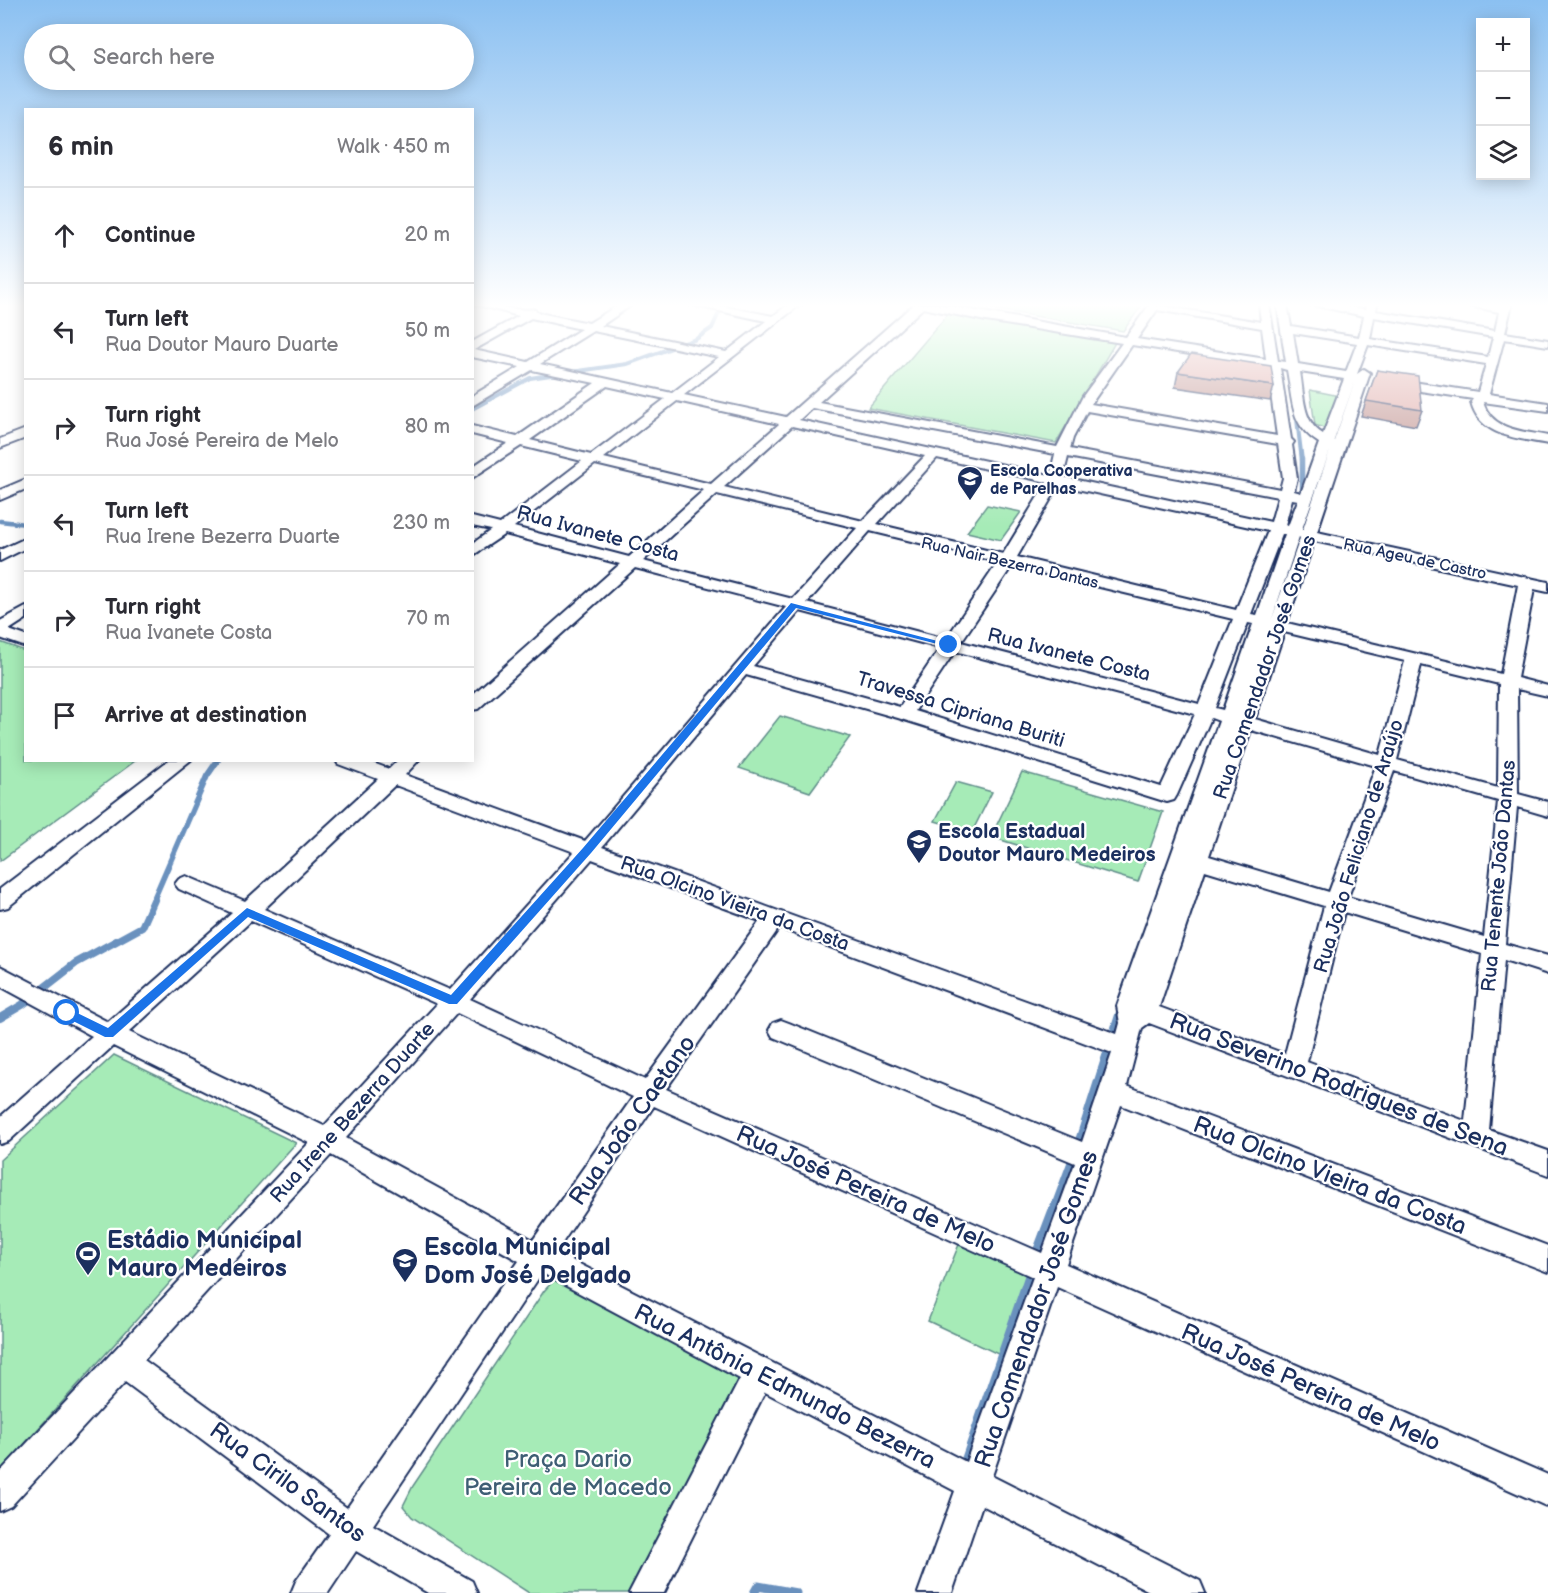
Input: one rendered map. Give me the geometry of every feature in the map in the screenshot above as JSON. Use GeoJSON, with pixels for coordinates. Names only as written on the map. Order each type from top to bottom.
{"type":"FeatureCollection","features":[{"type":"Feature","properties":{"kind":"street"},"geometry":{"type":"LineString","coordinates":[[474,401],[509,378]]}},
{"type":"Feature","properties":{"kind":"street","name":"Rua Ageu de Castro"},"geometry":{"type":"LineString","coordinates":[[582,378],[1548,587]]}},
{"type":"Feature","properties":{"kind":"street"},"geometry":{"type":"LineString","coordinates":[[474,551],[701,378]]}},
{"type":"Feature","properties":{"kind":"street"},"geometry":{"type":"LineString","coordinates":[[474,703],[840,378]]}},
{"type":"Feature","properties":{"kind":"street"},"geometry":{"type":"LineString","coordinates":[[904,714],[1007,561],[1056,479],[1062,452],[1083,406],[1102,378]]}},
{"type":"Feature","properties":{"kind":"street"},"geometry":{"type":"LineString","coordinates":[[1205,711],[1242,617],[1293,531],[1287,494],[1290,478],[1287,442],[1277,378]]}},
{"type":"Feature","properties":{"kind":"street"},"geometry":{"type":"LineString","coordinates":[[1296,378],[1302,420],[1310,431],[1333,446]]}},
{"type":"Feature","properties":{"kind":"street","name":"Rua Comendador José Gomes"},"geometry":{"type":"LineString","coordinates":[[935,1593],[1113,1090],[1133,1022],[1271,624],[1293,531],[1314,499],[1333,446],[1349,378]]}},
{"type":"Feature","properties":{"kind":"street","name":"Rua Comendador José Gomes"},"geometry":{"type":"LineString","coordinates":[[1333,446],[1373,378]]}},
{"type":"Feature","properties":{"kind":"street"},"geometry":{"type":"LineString","coordinates":[[1383,378],[1548,407]]}},
{"type":"Feature","properties":{"kind":"street"},"geometry":{"type":"LineString","coordinates":[[1486,378],[1478,410],[1495,427],[1548,440]]}},
{"type":"Feature","properties":{"kind":"street"},"geometry":{"type":"LineString","coordinates":[[474,473],[603,383]]}},
{"type":"Feature","properties":{"kind":"street"},"geometry":{"type":"LineString","coordinates":[[1482,394],[1548,401]]}},
{"type":"Feature","properties":{"kind":"street"},"geometry":{"type":"LineString","coordinates":[[812,404],[1314,499]]}},
{"type":"Feature","properties":{"kind":"street"},"geometry":{"type":"LineString","coordinates":[[1083,406],[1287,442]]}},
{"type":"Feature","properties":{"kind":"street","name":"Rua Nair Bezerra Dantas"},"geometry":{"type":"LineString","coordinates":[[474,431],[863,527],[1548,691]]}},
{"type":"Feature","properties":{"kind":"street"},"geometry":{"type":"LineString","coordinates":[[0,444],[24,434]]}},
{"type":"Feature","properties":{"kind":"street","name":"Rua Irene Bezerra Duarte"},"geometry":{"type":"LineString","coordinates":[[0,1495],[453,1001],[587,851],[794,605],[863,527],[935,453]]}},
{"type":"Feature","properties":{"kind":"street"},"geometry":{"type":"LineString","coordinates":[[0,496],[24,484]]}},
{"type":"Feature","properties":{"kind":"street","name":"Rua Ivanete Costa"},"geometry":{"type":"LineString","coordinates":[[474,522],[1205,711],[1548,809]]}},
{"type":"Feature","properties":{"kind":"street"},"geometry":{"type":"LineString","coordinates":[[0,556],[24,543]]}},
{"type":"Feature","properties":{"kind":"street","name":"Rua Tenente João Dantas"},"geometry":{"type":"LineString","coordinates":[[1476,1135],[1508,798],[1508,681],[1527,582]]}},
{"type":"Feature","properties":{"kind":"street"},"geometry":{"type":"LineString","coordinates":[[0,628],[24,613]]}},
{"type":"Feature","properties":{"kind":"street"},"geometry":{"type":"LineString","coordinates":[[0,632],[24,641]]}},
{"type":"Feature","properties":{"kind":"street","name":"Rua João Feliciano de Araújo"},"geometry":{"type":"LineString","coordinates":[[1294,1067],[1336,902],[1387,763],[1414,659]]}},
{"type":"Feature","properties":{"kind":"street","name":"Travessa Cipriana Buriti"},"geometry":{"type":"LineString","coordinates":[[742,668],[904,714],[1167,795],[1205,711]]}},
{"type":"Feature","properties":{"kind":"street"},"geometry":{"type":"LineString","coordinates":[[0,901],[78,837],[179,762]]}},
{"type":"Feature","properties":{"kind":"street","name":"Rua Olcino Vieira da Costa"},"geometry":{"type":"LineString","coordinates":[[350,762],[587,851],[776,917],[1133,1022]]}},
{"type":"Feature","properties":{"kind":"street"},"geometry":{"type":"LineString","coordinates":[[0,1133],[247,912],[408,762]]}},
{"type":"Feature","properties":{"kind":"street"},"geometry":{"type":"LineString","coordinates":[[1190,858],[1548,965]]}},
{"type":"Feature","properties":{"kind":"street","name":"Rua José Pereira de Melo"},"geometry":{"type":"LineString","coordinates":[[186,884],[453,1001],[649,1093],[870,1189],[1048,1271],[1548,1491]]}},
{"type":"Feature","properties":{"kind":"street","name":"Rua João Caetano"},"geometry":{"type":"LineString","coordinates":[[308,1593],[649,1093],[776,917]]}},
{"type":"Feature","properties":{"kind":"street","name":"Rua Antônia Edmundo Bezerra"},"geometry":{"type":"LineString","coordinates":[[0,975],[109,1034],[327,1140],[538,1257],[1188,1593]]}},
{"type":"Feature","properties":{"kind":"street","name":"Rua Severino Rodrigues de Sena"},"geometry":{"type":"LineString","coordinates":[[1133,1022],[1294,1067],[1548,1162]]}},
{"type":"Feature","properties":{"kind":"street"},"geometry":{"type":"LineString","coordinates":[[781,1030],[1089,1157]]}},
{"type":"Feature","properties":{"kind":"street","name":"Rua Olcino Vieira da Costa"},"geometry":{"type":"LineString","coordinates":[[1113,1090],[1548,1259]]}},
{"type":"Feature","properties":{"kind":"street","name":"Rua Cirilo Santos"},"geometry":{"type":"LineString","coordinates":[[122,1362],[350,1530],[460,1593]]}},
{"type":"Feature","properties":{"kind":"street"},"geometry":{"type":"LineString","coordinates":[[646,1593],[759,1373]]}},
{"type":"Feature","properties":{"kind":"green space"},"geometry":{"type":"Polygon","coordinates":[[[893,378],[1094,378],[1056,443],[868,408],[893,378]]]}},
{"type":"Feature","properties":{"kind":"green space"},"geometry":{"type":"Polygon","coordinates":[[[1310,390],[1340,396],[1329,430],[1315,425],[1310,390]]]}},
{"type":"Feature","properties":{"kind":"green space"},"geometry":{"type":"Polygon","coordinates":[[[987,505],[1021,512],[1001,540],[967,532],[987,505]]]}},
{"type":"Feature","properties":{"kind":"green space"},"geometry":{"type":"Polygon","coordinates":[[[0,642],[24,651],[24,762],[134,762],[0,861],[0,642]]]}},
{"type":"Feature","properties":{"kind":"green space"},"geometry":{"type":"Polygon","coordinates":[[[780,716],[850,737],[810,792],[739,768],[780,716]]]}},
{"type":"Feature","properties":{"kind":"green space"},"geometry":{"type":"Polygon","coordinates":[[[1022,772],[1163,812],[1138,882],[991,837],[1022,772]]]}},
{"type":"Feature","properties":{"kind":"green space"},"geometry":{"type":"Polygon","coordinates":[[[956,782],[992,792],[972,832],[935,821],[956,782]]]}},
{"type":"Feature","properties":{"kind":"green space","name":"Estádio Municipal Mauro Medeiros"},"geometry":{"type":"Polygon","coordinates":[[[114,1055],[296,1143],[0,1471],[0,1160],[114,1055]]]}},
{"type":"Feature","properties":{"kind":"green space"},"geometry":{"type":"Polygon","coordinates":[[[962,1237],[1030,1270],[1000,1355],[928,1321],[962,1237]]]}},
{"type":"Feature","properties":{"kind":"green space","name":"Praça Dario Pereira de Macedo"},"geometry":{"type":"Polygon","coordinates":[[[555,1279],[745,1381],[642,1593],[529,1593],[412,1517],[403,1506],[413,1486],[544,1291],[555,1279]]]}},
{"type":"Feature","properties":{"kind":"building"},"geometry":{"type":"Polygon","coordinates":[[[1221,378],[1273,378],[1274,386],[1221,378]]]}},
{"type":"Feature","properties":{"kind":"building"},"geometry":{"type":"Polygon","coordinates":[[[1374,378],[1418,378],[1422,410],[1366,401],[1374,378]]]}},
{"type":"Feature","properties":{"kind":"waterway"},"geometry":{"type":"LineString","coordinates":[[474,408],[529,378]]}},
{"type":"Feature","properties":{"kind":"waterway"},"geometry":{"type":"LineString","coordinates":[[1296,411],[1302,461]]}},
{"type":"Feature","properties":{"kind":"waterway"},"geometry":{"type":"LineString","coordinates":[[1302,461],[1302,493]]}},
{"type":"Feature","properties":{"kind":"waterway"},"geometry":{"type":"LineString","coordinates":[[0,521],[24,524]]}},
{"type":"Feature","properties":{"kind":"waterway"},"geometry":{"type":"LineString","coordinates":[[1255,623],[1277,558]]}},
{"type":"Feature","properties":{"kind":"waterway"},"geometry":{"type":"LineString","coordinates":[[153,901],[207,776],[217,762]]}},
{"type":"Feature","properties":{"kind":"waterway"},"geometry":{"type":"LineString","coordinates":[[0,1018],[22,1005],[76,963],[142,927],[154,900]]}},
{"type":"Feature","properties":{"kind":"waterway"},"geometry":{"type":"LineString","coordinates":[[1054,1209],[1076,1150],[1121,1009]]}},
{"type":"Feature","properties":{"kind":"waterway"},"geometry":{"type":"LineString","coordinates":[[1035,1257],[1054,1207]]}},
{"type":"Feature","properties":{"kind":"waterway"},"geometry":{"type":"LineString","coordinates":[[963,1467],[1031,1270]]}},
{"type":"Feature","properties":{"kind":"waterway"},"geometry":{"type":"LineString","coordinates":[[754,1593],[758,1586],[796,1593]]}},
{"type":"Feature","properties":{"kind":"place","name":"Escola Cooperativa de Parelhas"},"geometry":{"type":"Point","coordinates":[970,502]}},
{"type":"Feature","properties":{"kind":"place","name":"Escola Estadual Doutor Mauro Medeiros"},"geometry":{"type":"Point","coordinates":[919,865]}},
{"type":"Feature","properties":{"kind":"place","name":"Estádio Municipal Mauro Medeiros"},"geometry":{"type":"Point","coordinates":[88,1277]}},
{"type":"Feature","properties":{"kind":"place","name":"Escola Municipal Dom José Delgado"},"geometry":{"type":"Point","coordinates":[405,1284]}},
{"type":"Feature","properties":{"kind":"route"},"geometry":{"type":"LineString","coordinates":[[67,1013],[109,1034],[247,912],[453,1001],[587,851],[794,605],[949,645]]}}]}
